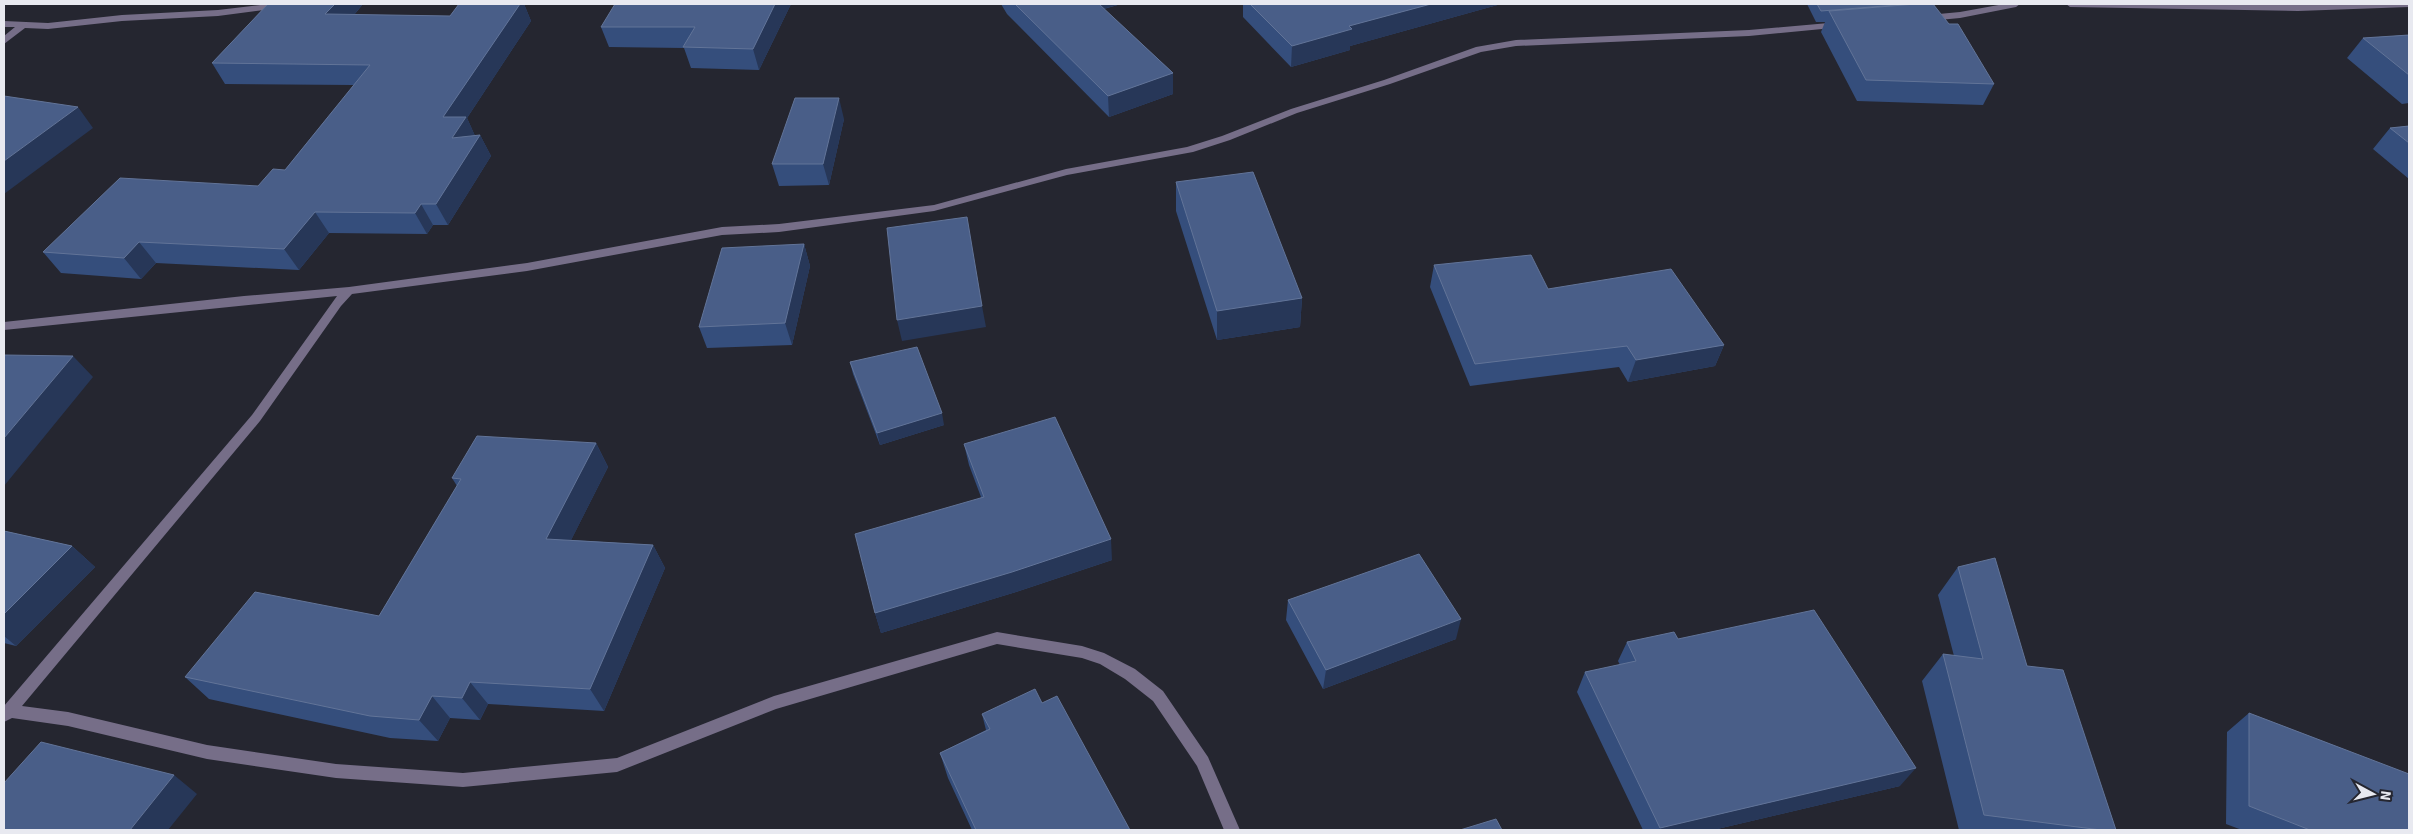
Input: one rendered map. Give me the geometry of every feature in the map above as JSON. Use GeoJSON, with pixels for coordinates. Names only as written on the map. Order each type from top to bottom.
{"type":"FeatureCollection","features":[{"type":"Feature","properties":{"kind":"street"},"geometry":{"type":"LineString","coordinates":[[4,24],[48,26],[122,18],[218,13],[288,4]]}},
{"type":"Feature","properties":{"kind":"street"},"geometry":{"type":"LineString","coordinates":[[1922,19],[1960,15],[2016,4]]}},
{"type":"Feature","properties":{"kind":"street"},"geometry":{"type":"LineString","coordinates":[[2070,4],[2298,8],[2409,4]]}},
{"type":"Feature","properties":{"kind":"street"},"geometry":{"type":"LineString","coordinates":[[4,41],[24,24]]}},
{"type":"Feature","properties":{"kind":"street"},"geometry":{"type":"LineString","coordinates":[[4,326],[244,300],[349,291],[527,267],[713,232],[779,228],[934,208],[1066,172],[1189,150],[1226,138],[1294,111],[1387,82],[1479,49],[1516,43],[1749,33],[1854,24]]}},
{"type":"Feature","properties":{"kind":"street"},"geometry":{"type":"LineString","coordinates":[[6,714],[256,418],[337,303],[349,291]]}},
{"type":"Feature","properties":{"kind":"street"},"geometry":{"type":"LineString","coordinates":[[6,714],[68,718],[207,752],[336,772],[463,780],[617,764],[774,703],[997,638],[1082,652],[1104,658],[1158,696],[1203,762],[1232,830]]}},
{"type":"Feature","properties":{"kind":"building"},"geometry":{"type":"Polygon","coordinates":[[[268,4],[335,4],[325,14],[450,16],[459,4],[520,4],[443,117],[466,117],[452,138],[480,135],[436,204],[421,204],[415,213],[315,212],[284,249],[139,242],[124,258],[43,252],[120,178],[258,186],[273,169],[285,170],[370,65],[212,63],[268,4]]]}},
{"type":"Feature","properties":{"kind":"building"},"geometry":{"type":"Polygon","coordinates":[[[615,4],[775,4],[753,49],[683,47],[695,27],[601,27],[615,4]]]}},
{"type":"Feature","properties":{"kind":"building"},"geometry":{"type":"Polygon","coordinates":[[[1015,4],[1099,4],[1173,73],[1108,96],[1015,4]]]}},
{"type":"Feature","properties":{"kind":"building"},"geometry":{"type":"Polygon","coordinates":[[[1250,4],[1431,4],[1349,26],[1352,29],[1292,46],[1250,4]]]}},
{"type":"Feature","properties":{"kind":"building"},"geometry":{"type":"Polygon","coordinates":[[[1817,4],[1909,4],[1821,11],[1817,4]]]}},
{"type":"Feature","properties":{"kind":"building"},"geometry":{"type":"Polygon","coordinates":[[[1933,4],[1949,24],[1958,24],[1994,84],[1866,80],[1829,11],[1933,4]]]}},
{"type":"Feature","properties":{"kind":"building"},"geometry":{"type":"Polygon","coordinates":[[[2409,35],[2409,75],[2363,38],[2409,35]]]}},
{"type":"Feature","properties":{"kind":"building"},"geometry":{"type":"Polygon","coordinates":[[[4,96],[78,107],[4,161],[4,96]]]}},
{"type":"Feature","properties":{"kind":"building"},"geometry":{"type":"Polygon","coordinates":[[[795,98],[839,98],[823,164],[772,164],[795,98]]]}},
{"type":"Feature","properties":{"kind":"building"},"geometry":{"type":"Polygon","coordinates":[[[2409,126],[2409,143],[2390,128],[2409,126]]]}},
{"type":"Feature","properties":{"kind":"building"},"geometry":{"type":"Polygon","coordinates":[[[1253,172],[1302,298],[1217,311],[1176,182],[1253,172]]]}},
{"type":"Feature","properties":{"kind":"building"},"geometry":{"type":"Polygon","coordinates":[[[967,217],[982,306],[897,320],[887,228],[967,217]]]}},
{"type":"Feature","properties":{"kind":"building"},"geometry":{"type":"Polygon","coordinates":[[[804,244],[785,323],[699,327],[722,248],[804,244]]]}},
{"type":"Feature","properties":{"kind":"building"},"geometry":{"type":"Polygon","coordinates":[[[1531,255],[1548,289],[1671,269],[1724,345],[1636,360],[1627,346],[1475,364],[1434,265],[1531,255]]]}},
{"type":"Feature","properties":{"kind":"building"},"geometry":{"type":"Polygon","coordinates":[[[917,347],[942,413],[877,433],[850,362],[917,347]]]}},
{"type":"Feature","properties":{"kind":"building"},"geometry":{"type":"Polygon","coordinates":[[[4,355],[73,356],[4,438],[4,355]]]}},
{"type":"Feature","properties":{"kind":"building"},"geometry":{"type":"Polygon","coordinates":[[[1055,417],[1111,539],[1012,572],[875,613],[855,534],[984,497],[964,444],[1055,417]]]}},
{"type":"Feature","properties":{"kind":"building"},"geometry":{"type":"Polygon","coordinates":[[[477,436],[596,443],[546,539],[653,545],[590,689],[470,682],[462,698],[432,696],[419,720],[370,716],[185,677],[255,592],[379,616],[461,479],[452,478],[477,436]]]}},
{"type":"Feature","properties":{"kind":"building"},"geometry":{"type":"Polygon","coordinates":[[[4,531],[72,546],[4,614],[4,531]]]}},
{"type":"Feature","properties":{"kind":"building"},"geometry":{"type":"Polygon","coordinates":[[[1419,554],[1461,619],[1326,670],[1288,600],[1419,554]]]}},
{"type":"Feature","properties":{"kind":"building"},"geometry":{"type":"Polygon","coordinates":[[[1995,558],[2027,666],[2063,670],[2116,830],[2101,830],[1984,815],[1943,654],[1983,659],[1958,567],[1995,558]]]}},
{"type":"Feature","properties":{"kind":"building"},"geometry":{"type":"Polygon","coordinates":[[[1814,610],[1916,768],[1660,828],[1585,672],[1636,661],[1627,642],[1674,632],[1678,639],[1814,610]]]}},
{"type":"Feature","properties":{"kind":"building"},"geometry":{"type":"Polygon","coordinates":[[[1035,689],[1042,703],[1057,696],[1130,830],[976,830],[940,753],[990,729],[982,714],[1035,689]]]}},
{"type":"Feature","properties":{"kind":"building"},"geometry":{"type":"Polygon","coordinates":[[[2249,713],[2409,774],[2409,830],[2310,830],[2249,806],[2249,713]]]}},
{"type":"Feature","properties":{"kind":"building"},"geometry":{"type":"Polygon","coordinates":[[[41,742],[174,775],[130,830],[4,830],[4,783],[41,742]]]}},
{"type":"Feature","properties":{"kind":"building"},"geometry":{"type":"Polygon","coordinates":[[[1496,819],[1502,830],[1460,830],[1496,819]]]}}]}
